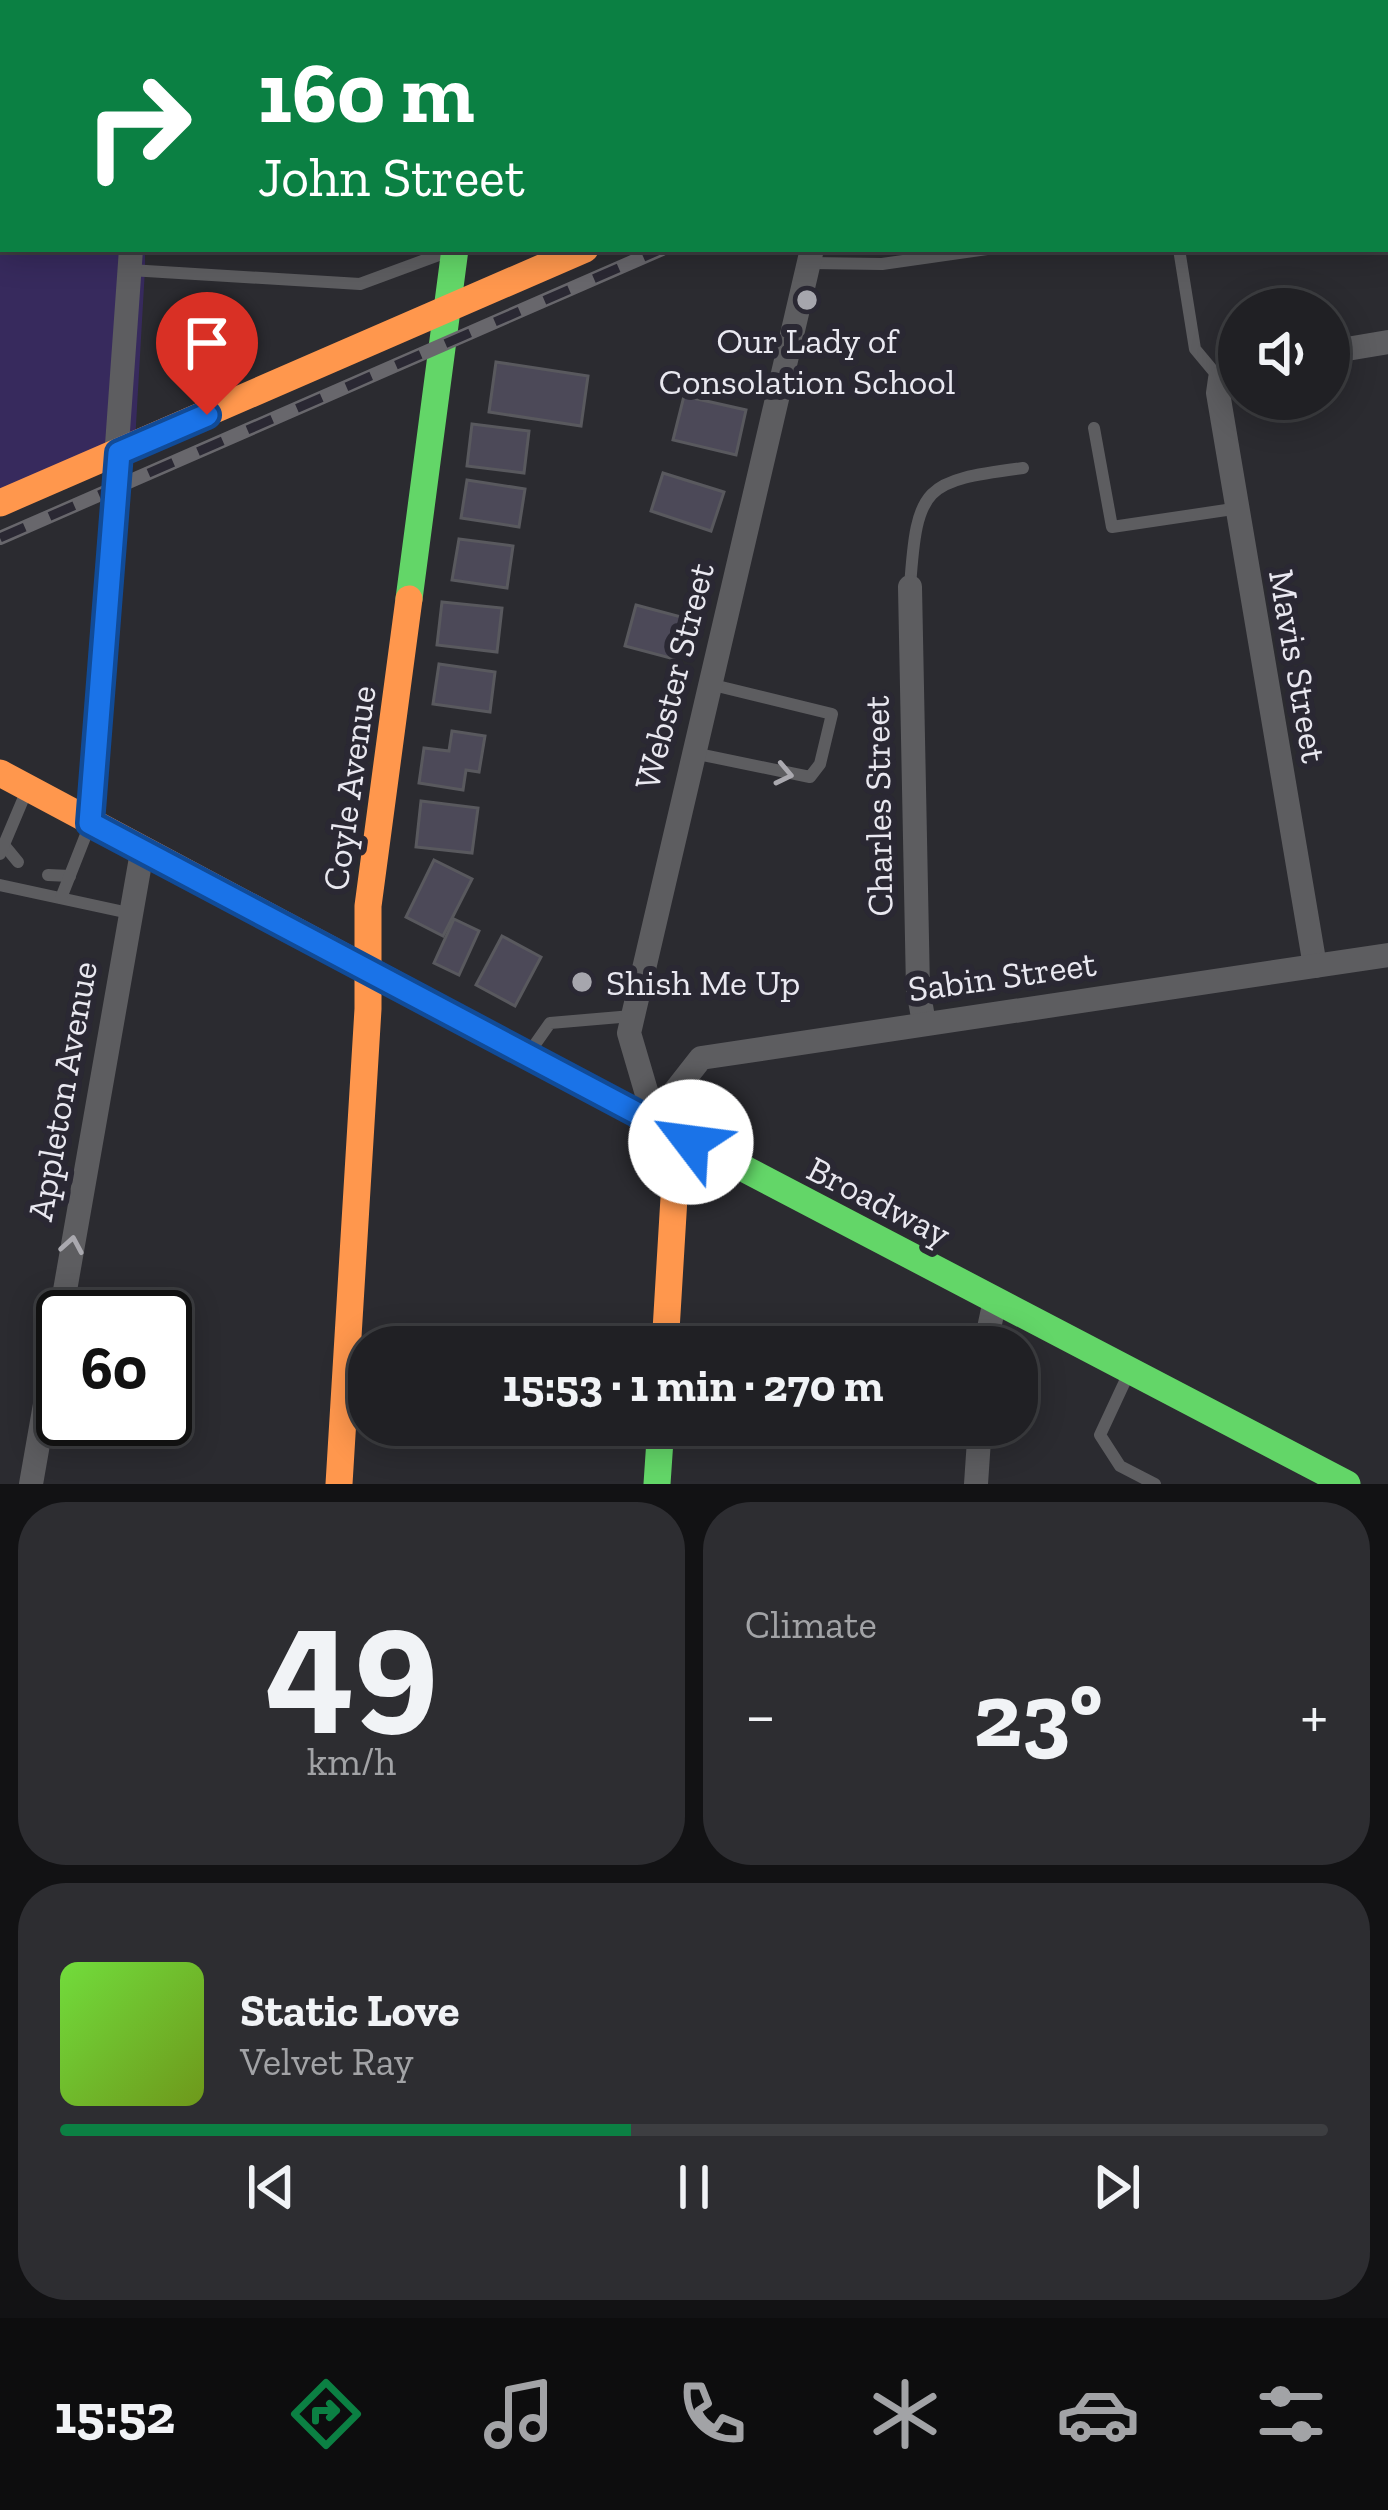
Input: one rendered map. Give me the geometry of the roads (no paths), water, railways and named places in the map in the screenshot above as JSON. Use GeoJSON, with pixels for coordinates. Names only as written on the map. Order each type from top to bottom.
{"type":"FeatureCollection","features":[{"type":"Feature","properties":{"kind":"main road","name":"Coyle Avenue"},"geometry":{"type":"LineString","coordinates":[[339,1484],[370,972],[368,906],[455,252]]}},
{"type":"Feature","properties":{"kind":"main road"},"geometry":{"type":"LineString","coordinates":[[0,503],[578,252]]}},
{"type":"Feature","properties":{"kind":"main road","name":"Broadway"},"geometry":{"type":"LineString","coordinates":[[0,773],[527,1056],[654,1118],[733,1167],[1346,1484]]}},
{"type":"Feature","properties":{"kind":"main road"},"geometry":{"type":"LineString","coordinates":[[654,1118],[675,1181],[666,1326]]}},
{"type":"Feature","properties":{"kind":"main road"},"geometry":{"type":"LineString","coordinates":[[657,1484],[660,1446]]}},
{"type":"Feature","properties":{"kind":"street","name":"Webster Street"},"geometry":{"type":"LineString","coordinates":[[654,1118],[629,1033],[632,1016],[810,256]]}},
{"type":"Feature","properties":{"kind":"street"},"geometry":{"type":"LineString","coordinates":[[90,823],[130,260]]}},
{"type":"Feature","properties":{"kind":"street"},"geometry":{"type":"LineString","coordinates":[[1350,348],[1388,342]]}},
{"type":"Feature","properties":{"kind":"street","name":"Mavis Street"},"geometry":{"type":"LineString","coordinates":[[1231,420],[1233,509],[1315,966]]}},
{"type":"Feature","properties":{"kind":"street","name":"Charles Street"},"geometry":{"type":"LineString","coordinates":[[910,587],[917,967],[924,1023]]}},
{"type":"Feature","properties":{"kind":"street","name":"Appleton Avenue"},"geometry":{"type":"LineString","coordinates":[[31,1484],[142,852]]}},
{"type":"Feature","properties":{"kind":"street","name":"Sabin Street"},"geometry":{"type":"LineString","coordinates":[[654,1118],[701,1058],[1388,955]]}},
{"type":"Feature","properties":{"kind":"street"},"geometry":{"type":"LineString","coordinates":[[989,1326],[995,1300]]}},
{"type":"Feature","properties":{"kind":"street"},"geometry":{"type":"LineString","coordinates":[[976,1484],[979,1446]]}},
{"type":"Feature","properties":{"kind":"street"},"geometry":{"type":"LineString","coordinates":[[1284,1484],[1302,1461]]}},
{"type":"Feature","properties":{"kind":"lane"},"geometry":{"type":"LineString","coordinates":[[130,260],[360,284],[447,252]]}},
{"type":"Feature","properties":{"kind":"lane"},"geometry":{"type":"LineString","coordinates":[[810,256],[882,264],[966,252]]}},
{"type":"Feature","properties":{"kind":"lane"},"geometry":{"type":"LineString","coordinates":[[1180,252],[1196,349],[1218,365]]}},
{"type":"Feature","properties":{"kind":"lane"},"geometry":{"type":"LineString","coordinates":[[1094,428],[1112,527],[1233,509]]}},
{"type":"Feature","properties":{"kind":"lane"},"geometry":{"type":"LineString","coordinates":[[910,587],[920,510],[930,492],[964,476],[1023,468]]}},
{"type":"Feature","properties":{"kind":"lane"},"geometry":{"type":"LineString","coordinates":[[692,753],[810,777],[820,764],[832,714],[709,684]]}},
{"type":"Feature","properties":{"kind":"lane"},"geometry":{"type":"LineString","coordinates":[[18,862],[10,848],[28,789]]}},
{"type":"Feature","properties":{"kind":"lane"},"geometry":{"type":"LineString","coordinates":[[61,898],[58,871],[90,823]]}},
{"type":"Feature","properties":{"kind":"lane"},"geometry":{"type":"LineString","coordinates":[[0,885],[129,913]]}},
{"type":"Feature","properties":{"kind":"lane"},"geometry":{"type":"LineString","coordinates":[[527,1056],[550,1023],[632,1016]]}},
{"type":"Feature","properties":{"kind":"lane"},"geometry":{"type":"LineString","coordinates":[[1130,1371],[1100,1435],[1120,1466],[1154,1484]]}},
{"type":"Feature","properties":{"kind":"railway"},"geometry":{"type":"LineString","coordinates":[[0,538],[655,252]]}},
{"type":"Feature","properties":{"kind":"place","name":"Our Lady of Consolation School"},"geometry":{"type":"Point","coordinates":[807,300]}},
{"type":"Feature","properties":{"kind":"place","name":"Shish Me Up"},"geometry":{"type":"Point","coordinates":[582,982]}}]}
